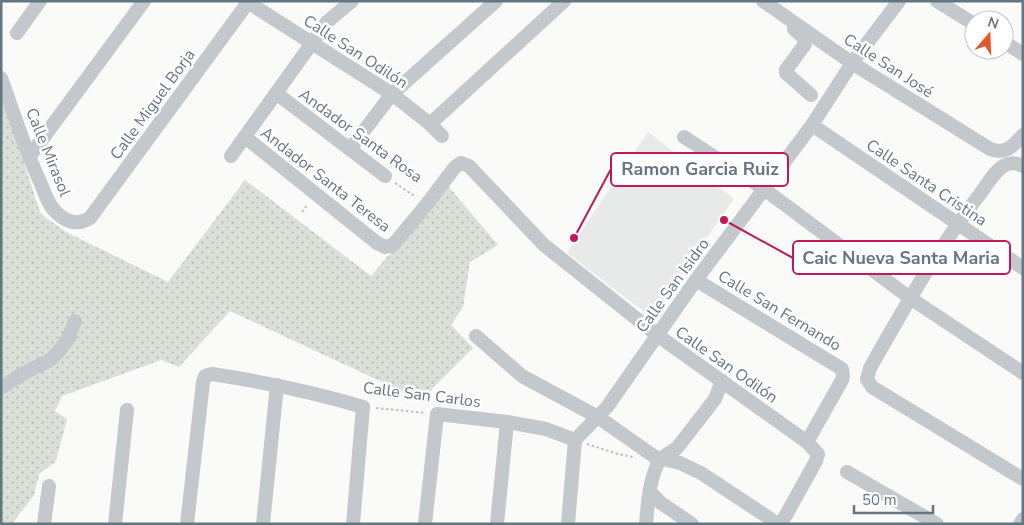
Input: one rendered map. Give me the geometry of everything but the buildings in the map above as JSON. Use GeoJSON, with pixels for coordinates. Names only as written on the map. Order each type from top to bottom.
{"type":"FeatureCollection","features":[{"type":"Feature","properties":{"kind":"street"},"geometry":{"type":"LineString","coordinates":[[17,34],[40,1]]}},
{"type":"Feature","properties":{"kind":"street"},"geometry":{"type":"LineString","coordinates":[[29,157],[144,1]]}},
{"type":"Feature","properties":{"kind":"street"},"geometry":{"type":"LineString","coordinates":[[232,156],[326,22],[352,1]]}},
{"type":"Feature","properties":{"kind":"street"},"geometry":{"type":"LineString","coordinates":[[350,149],[392,94],[496,1]]}},
{"type":"Feature","properties":{"kind":"street"},"geometry":{"type":"LineString","coordinates":[[430,124],[564,1]]}},
{"type":"Feature","properties":{"kind":"street","name":"Calle San Isidro"},"geometry":{"type":"LineString","coordinates":[[581,434],[598,417],[696,280],[812,125],[852,63],[899,1]]}},
{"type":"Feature","properties":{"kind":"street"},"geometry":{"type":"LineString","coordinates":[[937,1],[964,18]]}},
{"type":"Feature","properties":{"kind":"street","name":"Calle San Odilón"},"geometry":{"type":"LineString","coordinates":[[248,2],[392,94],[442,136]]}},
{"type":"Feature","properties":{"kind":"street","name":"Calle Miguel Borja"},"geometry":{"type":"LineString","coordinates":[[80,223],[90,218],[248,2]]}},
{"type":"Feature","properties":{"kind":"street"},"geometry":{"type":"LineString","coordinates":[[770,3],[805,40],[804,46],[786,71],[787,75],[811,95]]}},
{"type":"Feature","properties":{"kind":"street","name":"Calle San José"},"geometry":{"type":"LineString","coordinates":[[770,3],[852,63],[990,149],[999,152],[1011,148],[1023,135]]}},
{"type":"Feature","properties":{"kind":"street","name":"Calle Mirasol"},"geometry":{"type":"LineString","coordinates":[[1,78],[29,157],[52,208],[70,221],[80,223]]}},
{"type":"Feature","properties":{"kind":"street","name":"Andador Santa Rosa"},"geometry":{"type":"LineString","coordinates":[[276,93],[385,176]]}},
{"type":"Feature","properties":{"kind":"street","name":"Calle Santa Cristina"},"geometry":{"type":"LineString","coordinates":[[812,125],[1023,268]]}},
{"type":"Feature","properties":{"kind":"street","name":"Andador Santa Teresa"},"geometry":{"type":"LineString","coordinates":[[245,137],[377,243],[385,247],[392,245],[427,204]]}},
{"type":"Feature","properties":{"kind":"street"},"geometry":{"type":"LineString","coordinates":[[684,137],[764,189],[910,298],[1023,373]]}},
{"type":"Feature","properties":{"kind":"street","name":"Calle San Odilón"},"geometry":{"type":"LineString","coordinates":[[427,204],[455,167],[461,163],[469,166],[544,244],[657,335],[807,442],[818,454],[816,461],[779,524]]}},
{"type":"Feature","properties":{"kind":"street"},"geometry":{"type":"LineString","coordinates":[[1016,165],[999,169],[957,224],[910,298],[870,368],[867,379],[872,388],[1023,479]]}},
{"type":"Feature","properties":{"kind":"street","name":"Calle San Fernando"},"geometry":{"type":"LineString","coordinates":[[696,280],[839,366],[843,371],[842,380],[807,442]]}},
{"type":"Feature","properties":{"kind":"street"},"geometry":{"type":"LineString","coordinates":[[1,388],[24,373],[50,360],[68,339],[75,321]]}},
{"type":"Feature","properties":{"kind":"street"},"geometry":{"type":"LineString","coordinates":[[476,336],[522,376],[598,417],[658,458],[688,466],[779,524]]}},
{"type":"Feature","properties":{"kind":"street","name":"Calle San Carlos"},"geometry":{"type":"LineString","coordinates":[[187,524],[205,376],[212,374],[277,384],[325,395],[363,407]]}},
{"type":"Feature","properties":{"kind":"street"},"geometry":{"type":"LineString","coordinates":[[646,524],[650,492],[658,458],[677,448],[715,399],[722,381]]}},
{"type":"Feature","properties":{"kind":"street"},"geometry":{"type":"LineString","coordinates":[[263,524],[277,384]]}},
{"type":"Feature","properties":{"kind":"street"},"geometry":{"type":"LineString","coordinates":[[353,524],[363,407]]}},
{"type":"Feature","properties":{"kind":"street"},"geometry":{"type":"LineString","coordinates":[[115,524],[127,410]]}},
{"type":"Feature","properties":{"kind":"street"},"geometry":{"type":"LineString","coordinates":[[425,524],[437,414]]}},
{"type":"Feature","properties":{"kind":"street","name":"Calle San Carlos"},"geometry":{"type":"LineString","coordinates":[[437,414],[507,422],[581,434]]}},
{"type":"Feature","properties":{"kind":"street"},"geometry":{"type":"LineString","coordinates":[[497,524],[507,422]]}},
{"type":"Feature","properties":{"kind":"street"},"geometry":{"type":"LineString","coordinates":[[568,524],[581,434]]}},
{"type":"Feature","properties":{"kind":"street"},"geometry":{"type":"LineString","coordinates":[[847,472],[937,524]]}},
{"type":"Feature","properties":{"kind":"street"},"geometry":{"type":"LineString","coordinates":[[44,524],[49,486]]}},
{"type":"Feature","properties":{"kind":"street"},"geometry":{"type":"LineString","coordinates":[[650,492],[661,503],[692,524]]}},
{"type":"Feature","properties":{"kind":"street"},"geometry":{"type":"LineString","coordinates":[[1020,524],[1023,519]]}},
{"type":"Feature","properties":{"kind":"path","name":"Andador Santa Rosa"},"geometry":{"type":"LineString","coordinates":[[385,176],[427,204]]}},
{"type":"Feature","properties":{"kind":"path","name":"Calle San Carlos"},"geometry":{"type":"LineString","coordinates":[[363,407],[437,414]]}},
{"type":"Feature","properties":{"kind":"path"},"geometry":{"type":"LineString","coordinates":[[581,434],[618,454],[638,458],[658,458]]}},
{"type":"Feature","properties":{"kind":"shaded area"},"geometry":{"type":"Polygon","coordinates":[[[1,93],[40,212],[66,232],[168,282],[245,180],[371,276],[448,186],[498,245],[470,262],[463,307],[451,325],[473,348],[421,400],[230,311],[179,367],[161,360],[62,396],[55,411],[67,419],[56,461],[39,474],[34,495],[12,524],[1,524],[1,93]]]}},
{"type":"Feature","properties":{"kind":"shaded area"},"geometry":{"type":"Polygon","coordinates":[[[648,132],[734,199],[651,317],[567,253],[648,132]]]}},
{"type":"Feature","properties":{"kind":"place","name":"Caic Nueva Santa Maria"},"geometry":{"type":"Point","coordinates":[724,220]}},
{"type":"Feature","properties":{"kind":"place","name":"Ramon Garcia Ruiz"},"geometry":{"type":"Point","coordinates":[574,238]}}]}
